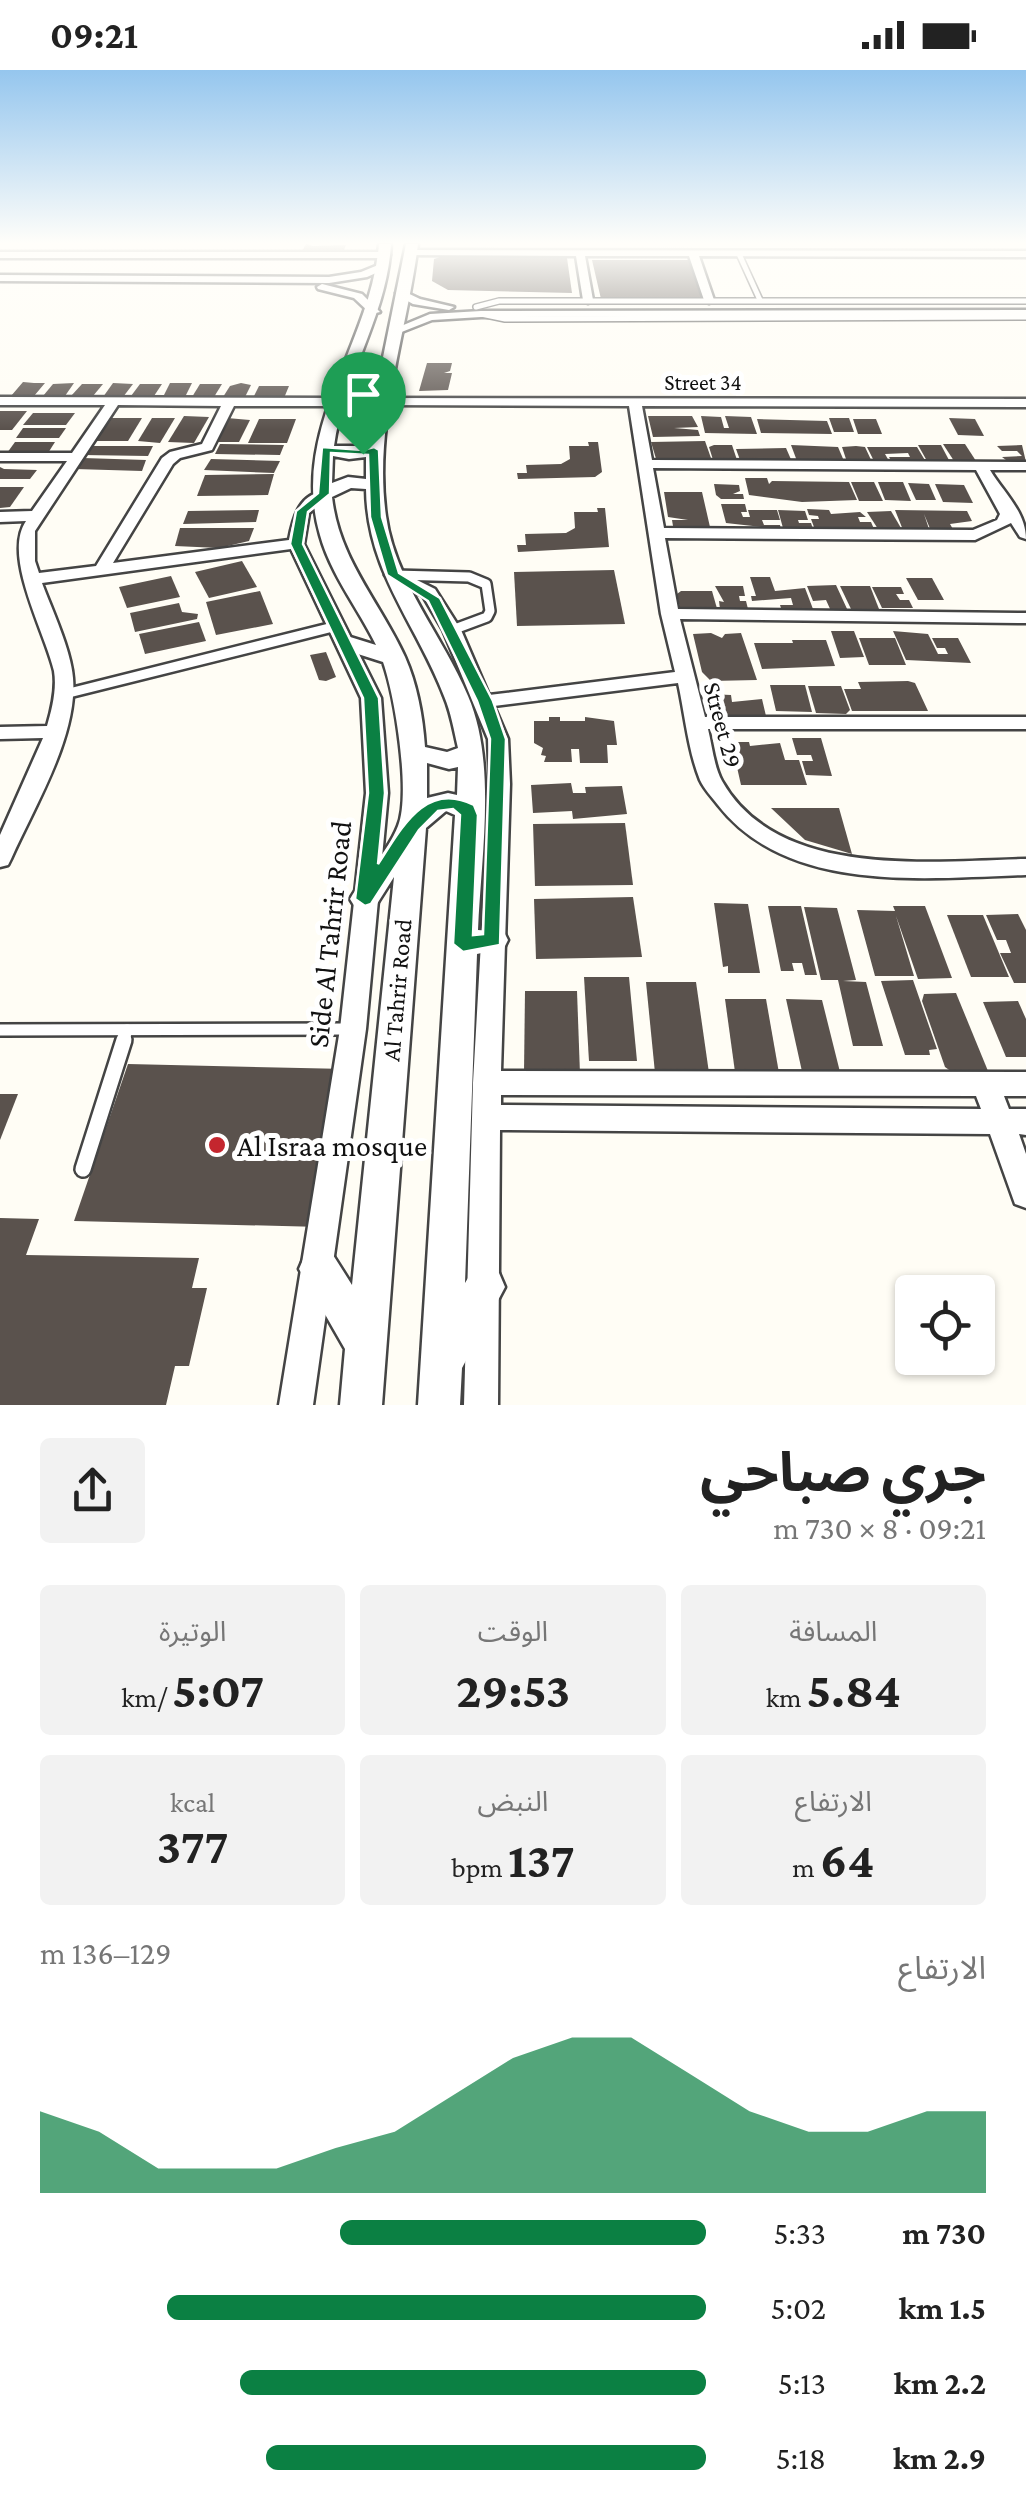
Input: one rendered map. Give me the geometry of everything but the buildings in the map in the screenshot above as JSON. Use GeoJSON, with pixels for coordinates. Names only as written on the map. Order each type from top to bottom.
{"type":"FeatureCollection","features":[{"type":"Feature","properties":{"kind":"street"},"geometry":{"type":"LineString","coordinates":[[369,306],[385,322],[443,311],[556,306]]}},
{"type":"Feature","properties":{"kind":"street","name":"Al Tahrir Road"},"geometry":{"type":"LineString","coordinates":[[387,306],[374,450],[376,517],[393,575],[457,698],[472,752],[469,815],[478,942],[440,1385]]}},
{"type":"Feature","properties":{"kind":"street","name":"Al Tahrir Road"},"geometry":{"type":"LineString","coordinates":[[361,1405],[413,825],[414,752],[408,702],[394,658],[332,546],[324,494],[326,449],[335,402],[394,306]]}},
{"type":"Feature","properties":{"kind":"street"},"geometry":{"type":"LineString","coordinates":[[429,306],[443,311]]}},
{"type":"Feature","properties":{"kind":"street"},"geometry":{"type":"LineString","coordinates":[[897,306],[1026,310]]}},
{"type":"Feature","properties":{"kind":"street"},"geometry":{"type":"LineString","coordinates":[[479,310],[1026,310]]}},
{"type":"Feature","properties":{"kind":"street"},"geometry":{"type":"LineString","coordinates":[[0,401],[335,402]]}},
{"type":"Feature","properties":{"kind":"street"},"geometry":{"type":"LineString","coordinates":[[0,858],[55,732],[65,694],[64,675],[24,546],[34,516],[114,401]]}},
{"type":"Feature","properties":{"kind":"street"},"geometry":{"type":"LineString","coordinates":[[103,567],[167,461],[175,455],[207,448],[230,401]]}},
{"type":"Feature","properties":{"kind":"street","name":"Street 34"},"geometry":{"type":"LineString","coordinates":[[381,401],[1026,403]]}},
{"type":"Feature","properties":{"kind":"street","name":"Street 29"},"geometry":{"type":"LineString","coordinates":[[636,402],[670,614],[711,780],[722,800],[764,836],[792,850],[837,864],[879,868],[1026,866]]}},
{"type":"Feature","properties":{"kind":"street"},"geometry":{"type":"LineString","coordinates":[[326,449],[349,454],[374,450]]}},
{"type":"Feature","properties":{"kind":"street"},"geometry":{"type":"LineString","coordinates":[[0,457],[75,457]]}},
{"type":"Feature","properties":{"kind":"street"},"geometry":{"type":"LineString","coordinates":[[646,464],[1026,466]]}},
{"type":"Feature","properties":{"kind":"street"},"geometry":{"type":"LineString","coordinates":[[981,466],[1026,534]]}},
{"type":"Feature","properties":{"kind":"street"},"geometry":{"type":"LineString","coordinates":[[32,579],[296,544],[302,511],[324,494],[348,482],[375,485]]}},
{"type":"Feature","properties":{"kind":"street"},"geometry":{"type":"LineString","coordinates":[[657,533],[975,535],[1004,523],[1008,514],[1006,504]]}},
{"type":"Feature","properties":{"kind":"street"},"geometry":{"type":"LineString","coordinates":[[0,516],[34,516]]}},
{"type":"Feature","properties":{"kind":"street","name":"Side Al Tahrir Road"},"geometry":{"type":"LineString","coordinates":[[296,544],[371,698],[376,793],[354,1029],[320,1270],[296,1405]]}},
{"type":"Feature","properties":{"kind":"street"},"geometry":{"type":"LineString","coordinates":[[393,575],[429,593],[452,630],[498,739],[500,784],[478,942],[486,1084],[481,1405]]}},
{"type":"Feature","properties":{"kind":"street"},"geometry":{"type":"LineString","coordinates":[[670,614],[1026,618]]}},
{"type":"Feature","properties":{"kind":"street"},"geometry":{"type":"LineString","coordinates":[[342,634],[394,658]]}},
{"type":"Feature","properties":{"kind":"street"},"geometry":{"type":"LineString","coordinates":[[485,701],[684,677]]}},
{"type":"Feature","properties":{"kind":"street"},"geometry":{"type":"LineString","coordinates":[[696,723],[1026,723]]}},
{"type":"Feature","properties":{"kind":"street"},"geometry":{"type":"LineString","coordinates":[[0,733],[55,732]]}},
{"type":"Feature","properties":{"kind":"street"},"geometry":{"type":"LineString","coordinates":[[414,752],[449,762],[472,752]]}},
{"type":"Feature","properties":{"kind":"street"},"geometry":{"type":"LineString","coordinates":[[365,899],[413,825],[440,803],[462,806],[469,815]]}},
{"type":"Feature","properties":{"kind":"street"},"geometry":{"type":"LineString","coordinates":[[486,1084],[1026,1084]]}},
{"type":"Feature","properties":{"kind":"street"},"geometry":{"type":"LineString","coordinates":[[986,1084],[1013,1121],[1026,1194]]}},
{"type":"Feature","properties":{"kind":"street"},"geometry":{"type":"LineString","coordinates":[[486,1117],[1013,1121]]}},
{"type":"Feature","properties":{"kind":"street"},"geometry":{"type":"LineString","coordinates":[[320,1270],[367,1346]]}},
{"type":"Feature","properties":{"kind":"street"},"geometry":{"type":"LineString","coordinates":[[440,1385],[485,1286]]}},
{"type":"Feature","properties":{"kind":"lane"},"geometry":{"type":"LineString","coordinates":[[479,310],[483,306]]}},
{"type":"Feature","properties":{"kind":"lane"},"geometry":{"type":"LineString","coordinates":[[393,575],[469,576],[486,584],[490,611],[487,617],[452,630]]}},
{"type":"Feature","properties":{"kind":"lane"},"geometry":{"type":"LineString","coordinates":[[65,694],[342,634]]}},
{"type":"Feature","properties":{"kind":"lane"},"geometry":{"type":"LineString","coordinates":[[0,1030],[354,1029]]}},
{"type":"Feature","properties":{"kind":"lane"},"geometry":{"type":"LineString","coordinates":[[83,1169],[127,1030]]}},
{"type":"Feature","properties":{"kind":"place","name":"Al Israa mosque"},"geometry":{"type":"Point","coordinates":[217,1145]}},
{"type":"Feature","properties":{"kind":"route"},"geometry":{"type":"LineString","coordinates":[[326,449],[363,454],[374,450],[376,517],[393,575],[434,598],[485,701],[498,739],[500,784],[493,940],[463,944],[469,815],[468,809],[456,803],[433,805],[413,825],[365,899],[376,793],[371,698],[296,544],[302,511],[324,494],[326,449]]}}]}
